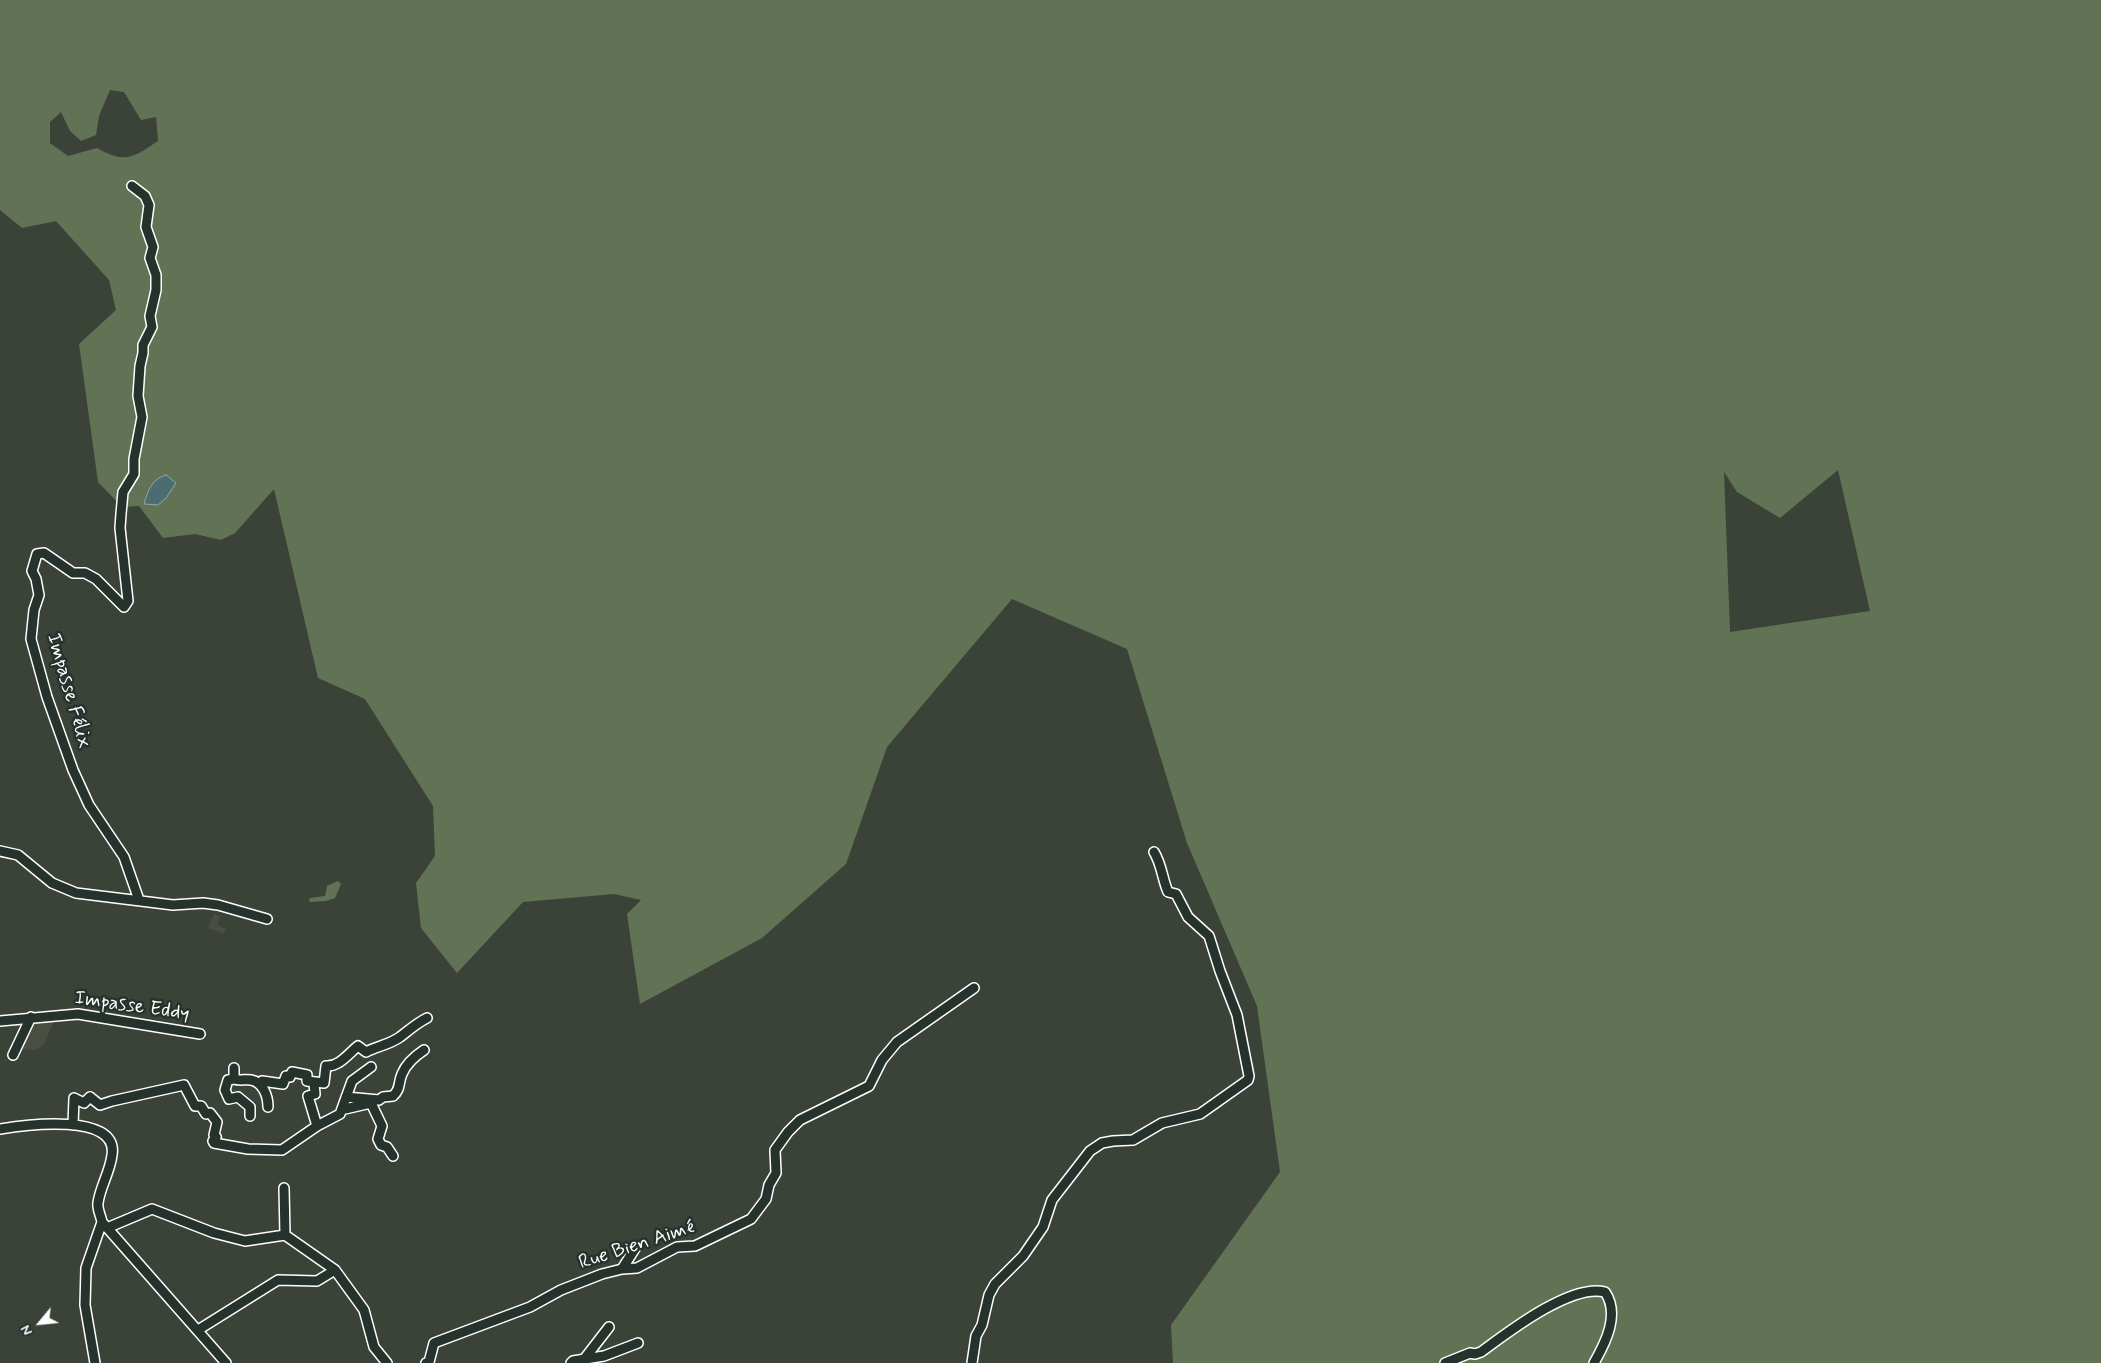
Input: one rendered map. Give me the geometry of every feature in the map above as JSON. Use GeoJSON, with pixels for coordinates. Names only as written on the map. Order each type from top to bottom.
{"type":"FeatureCollection","features":[{"type":"Feature","properties":{"kind":"street","name":"Impasse Félix"},"geometry":{"type":"LineString","coordinates":[[132,186],[145,196],[149,204],[146,227],[153,247],[150,258],[156,275],[156,290],[150,316],[152,327],[143,344],[144,353],[140,366],[138,396],[142,417],[134,459],[134,474],[123,492],[121,506],[120,528],[128,601],[124,607],[96,579],[85,573],[73,573],[44,553],[37,554],[32,571],[36,579],[39,595],[34,610],[31,639],[47,697],[73,770],[89,805],[124,857],[140,900]]}},
{"type":"Feature","properties":{"kind":"street"},"geometry":{"type":"LineString","coordinates":[[0,851],[18,855],[52,883],[76,893],[173,905],[202,903],[218,905],[267,919]]}},
{"type":"Feature","properties":{"kind":"street"},"geometry":{"type":"LineString","coordinates":[[972,1363],[976,1336],[982,1325],[989,1296],[995,1284],[1023,1256],[1043,1228],[1052,1200],[1090,1151],[1102,1143],[1133,1140],[1162,1124],[1200,1114],[1248,1080],[1249,1076],[1237,1015],[1209,936],[1188,918],[1176,894],[1168,892],[1162,877],[1161,863],[1154,852]]}},
{"type":"Feature","properties":{"kind":"street","name":"Rue Bien Aimé"},"geometry":{"type":"LineString","coordinates":[[426,1363],[428,1362],[434,1342],[530,1307],[561,1290],[622,1268],[637,1268],[677,1247],[695,1246],[751,1220],[766,1199],[769,1185],[776,1173],[775,1150],[788,1132],[800,1120],[868,1086],[882,1060],[897,1042],[974,988]]}},
{"type":"Feature","properties":{"kind":"street","name":"Impasse Eddy"},"geometry":{"type":"LineString","coordinates":[[0,1021],[78,1014],[200,1034]]}},
{"type":"Feature","properties":{"kind":"street"},"geometry":{"type":"LineString","coordinates":[[13,1055],[31,1017]]}},
{"type":"Feature","properties":{"kind":"street"},"geometry":{"type":"LineString","coordinates":[[260,1085],[262,1081],[283,1084],[286,1076],[290,1076],[292,1072],[307,1076],[307,1081],[324,1083],[326,1066],[332,1066],[341,1061],[358,1046],[366,1052],[382,1047],[400,1037],[413,1025],[427,1018]]}},
{"type":"Feature","properties":{"kind":"street"},"geometry":{"type":"LineString","coordinates":[[345,1102],[379,1100],[383,1097],[393,1096],[400,1088],[402,1074],[411,1060],[424,1050]]}},
{"type":"Feature","properties":{"kind":"street"},"geometry":{"type":"LineString","coordinates":[[73,1125],[74,1098],[84,1103],[90,1097],[100,1105],[184,1085],[195,1106],[202,1106],[206,1114],[210,1113],[217,1122],[214,1135],[216,1137],[212,1141],[221,1146],[282,1150],[317,1126],[340,1114],[355,1078],[371,1067]]}},
{"type":"Feature","properties":{"kind":"street"},"geometry":{"type":"LineString","coordinates":[[234,1068],[234,1079]]}},
{"type":"Feature","properties":{"kind":"street"},"geometry":{"type":"LineString","coordinates":[[250,1116],[250,1107],[238,1097],[230,1099],[225,1090],[228,1080],[251,1080],[260,1085],[268,1099],[268,1107]]}},
{"type":"Feature","properties":{"kind":"street"},"geometry":{"type":"LineString","coordinates":[[314,1083],[315,1094],[308,1096],[317,1126]]}},
{"type":"Feature","properties":{"kind":"street"},"geometry":{"type":"LineString","coordinates":[[345,1102],[345,1109],[371,1103],[382,1126],[378,1139],[381,1145],[387,1147],[393,1156]]}},
{"type":"Feature","properties":{"kind":"street"},"geometry":{"type":"LineString","coordinates":[[0,1129],[19,1126],[73,1125],[87,1126],[108,1136],[112,1145],[112,1154],[98,1205],[105,1225],[226,1363]]}},
{"type":"Feature","properties":{"kind":"street"},"geometry":{"type":"LineString","coordinates":[[284,1188],[286,1235]]}},
{"type":"Feature","properties":{"kind":"street"},"geometry":{"type":"LineString","coordinates":[[95,1363],[85,1305],[86,1268],[105,1225],[152,1209],[214,1233],[245,1241],[286,1235],[335,1270],[364,1310],[374,1348],[387,1363]]}},
{"type":"Feature","properties":{"kind":"street"},"geometry":{"type":"LineString","coordinates":[[622,1268],[636,1247]]}},
{"type":"Feature","properties":{"kind":"street"},"geometry":{"type":"LineString","coordinates":[[198,1330],[278,1280],[317,1281],[335,1270]]}},
{"type":"Feature","properties":{"kind":"street"},"geometry":{"type":"LineString","coordinates":[[1445,1363],[1464,1355],[1481,1352],[1513,1328],[1550,1305],[1580,1294],[1600,1290],[1605,1292],[1610,1299],[1612,1321],[1604,1345],[1594,1363]]}},
{"type":"Feature","properties":{"kind":"street"},"geometry":{"type":"LineString","coordinates":[[585,1358],[609,1327]]}},
{"type":"Feature","properties":{"kind":"street"},"geometry":{"type":"LineString","coordinates":[[571,1363],[585,1358],[604,1356],[638,1343]]}},
{"type":"Feature","properties":{"kind":"shaded area"},"geometry":{"type":"Polygon","coordinates":[[[214,914],[220,916],[217,925],[226,929],[224,934],[208,928],[214,914]]]}},
{"type":"Feature","properties":{"kind":"shaded area"},"geometry":{"type":"Polygon","coordinates":[[[54,1020],[45,1043],[36,1050],[20,1049],[33,1021],[54,1020]]]}},
{"type":"Feature","properties":{"kind":"green space"},"geometry":{"type":"Polygon","coordinates":[[[0,0],[2101,0],[2101,1363],[1173,1363],[1171,1325],[1280,1172],[1257,1006],[1187,843],[1127,649],[1012,599],[887,747],[846,864],[762,938],[640,1004],[627,914],[641,900],[614,894],[523,902],[457,973],[421,928],[416,883],[435,856],[433,806],[365,699],[318,678],[274,489],[235,533],[221,540],[195,534],[163,538],[139,506],[122,507],[98,482],[79,344],[116,310],[109,280],[56,221],[22,228],[0,210],[0,0]],[[110,90],[99,116],[96,135],[81,141],[70,131],[61,112],[50,122],[50,143],[68,156],[97,148],[115,156],[129,157],[142,152],[158,141],[156,117],[141,120],[124,92],[110,90]],[[1838,470],[1780,518],[1737,492],[1724,472],[1730,632],[1870,611],[1838,470]]]}},
{"type":"Feature","properties":{"kind":"green space"},"geometry":{"type":"Polygon","coordinates":[[[338,881],[341,884],[335,898],[326,901],[309,902],[310,898],[325,896],[327,886],[338,881]]]}},
{"type":"Feature","properties":{"kind":"water"},"geometry":{"type":"Polygon","coordinates":[[[166,475],[176,483],[166,498],[158,505],[144,504],[154,482],[166,475]]]}}]}
